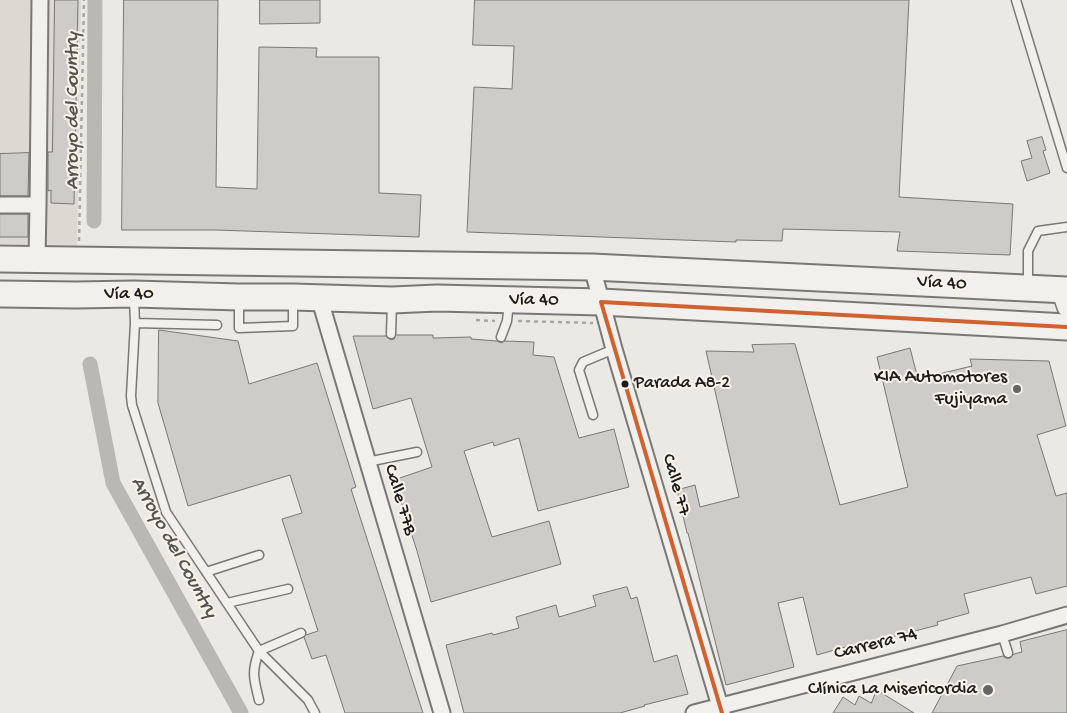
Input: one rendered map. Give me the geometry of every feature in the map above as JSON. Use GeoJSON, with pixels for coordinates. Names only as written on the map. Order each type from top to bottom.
{"type":"FeatureCollection","features":[{"type":"Feature","properties":{"kind":"highway","name":"Vía 40"},"geometry":{"type":"LineString","coordinates":[[0,259],[37,252],[438,265],[592,267],[1028,288],[1065,295]]}},
{"type":"Feature","properties":{"kind":"highway"},"geometry":{"type":"LineString","coordinates":[[437,298],[438,265]]}},
{"type":"Feature","properties":{"kind":"highway","name":"Vía 40"},"geometry":{"type":"LineString","coordinates":[[0,294],[134,294],[392,300],[437,298],[601,302],[1067,327]]}},
{"type":"Feature","properties":{"kind":"street"},"geometry":{"type":"LineString","coordinates":[[37,252],[40,0]]}},
{"type":"Feature","properties":{"kind":"street"},"geometry":{"type":"LineString","coordinates":[[0,205],[38,205]]}},
{"type":"Feature","properties":{"kind":"street","name":"Calle 77"},"geometry":{"type":"LineString","coordinates":[[592,267],[614,349],[721,710]]}},
{"type":"Feature","properties":{"kind":"street","name":"Calle 77B"},"geometry":{"type":"LineString","coordinates":[[319,297],[442,713]]}},
{"type":"Feature","properties":{"kind":"street","name":"Carrera 74"},"geometry":{"type":"LineString","coordinates":[[694,713],[721,710],[1067,615]]}},
{"type":"Feature","properties":{"kind":"lane"},"geometry":{"type":"LineString","coordinates":[[1016,0],[1067,168]]}},
{"type":"Feature","properties":{"kind":"lane"},"geometry":{"type":"LineString","coordinates":[[1028,288],[1028,251],[1038,231],[1067,227]]}},
{"type":"Feature","properties":{"kind":"lane"},"geometry":{"type":"LineString","coordinates":[[134,294],[135,323],[132,405],[166,512],[259,651],[308,700],[315,713]]}},
{"type":"Feature","properties":{"kind":"lane"},"geometry":{"type":"LineString","coordinates":[[391,334],[392,300]]}},
{"type":"Feature","properties":{"kind":"lane"},"geometry":{"type":"LineString","coordinates":[[502,337],[510,300]]}},
{"type":"Feature","properties":{"kind":"lane"},"geometry":{"type":"LineString","coordinates":[[135,323],[217,325]]}},
{"type":"Feature","properties":{"kind":"lane"},"geometry":{"type":"LineString","coordinates":[[593,415],[579,370],[582,362],[614,349]]}},
{"type":"Feature","properties":{"kind":"lane"},"geometry":{"type":"LineString","coordinates":[[367,462],[417,452]]}},
{"type":"Feature","properties":{"kind":"lane"},"geometry":{"type":"LineString","coordinates":[[206,572],[259,555]]}},
{"type":"Feature","properties":{"kind":"lane"},"geometry":{"type":"LineString","coordinates":[[227,603],[288,589]]}},
{"type":"Feature","properties":{"kind":"lane"},"geometry":{"type":"LineString","coordinates":[[260,700],[254,676],[259,651],[301,633]]}},
{"type":"Feature","properties":{"kind":"lane"},"geometry":{"type":"LineString","coordinates":[[1002,634],[1008,653]]}},
{"type":"Feature","properties":{"kind":"path"},"geometry":{"type":"LineString","coordinates":[[79,241],[84,0]]}},
{"type":"Feature","properties":{"kind":"shaded area"},"geometry":{"type":"Polygon","coordinates":[[[0,0],[81,0],[77,245],[0,244],[0,0]]]}},
{"type":"Feature","properties":{"kind":"building"},"geometry":{"type":"Polygon","coordinates":[[[55,0],[78,0],[74,204],[51,203],[51,190],[48,191],[48,152],[52,152],[55,0]]]}},
{"type":"Feature","properties":{"kind":"building"},"geometry":{"type":"Polygon","coordinates":[[[124,0],[218,0],[216,187],[257,189],[259,47],[317,48],[316,57],[379,57],[379,193],[421,195],[419,237],[216,230],[122,230],[124,0]]]}},
{"type":"Feature","properties":{"kind":"building"},"geometry":{"type":"Polygon","coordinates":[[[260,0],[320,0],[320,23],[260,24],[260,0]]]}},
{"type":"Feature","properties":{"kind":"building"},"geometry":{"type":"Polygon","coordinates":[[[475,0],[909,0],[899,197],[1013,204],[1010,255],[897,251],[900,232],[783,229],[782,241],[736,240],[736,242],[467,232],[474,87],[512,89],[514,46],[473,45],[475,0]]]}},
{"type":"Feature","properties":{"kind":"building"},"geometry":{"type":"Polygon","coordinates":[[[1042,137],[1046,150],[1043,151],[1050,173],[1027,181],[1021,161],[1032,158],[1027,141],[1042,137]]]}},
{"type":"Feature","properties":{"kind":"building"},"geometry":{"type":"Polygon","coordinates":[[[29,153],[28,196],[0,196],[0,154],[29,153]]]}},
{"type":"Feature","properties":{"kind":"building"},"geometry":{"type":"Polygon","coordinates":[[[0,214],[28,214],[28,237],[0,237],[0,214]]]}},
{"type":"Feature","properties":{"kind":"building"},"geometry":{"type":"Polygon","coordinates":[[[159,330],[238,341],[249,384],[317,363],[356,487],[351,489],[423,713],[345,713],[326,655],[312,659],[304,637],[318,631],[282,519],[302,513],[290,475],[188,506],[158,403],[159,330]]]}},
{"type":"Feature","properties":{"kind":"building"},"geometry":{"type":"Polygon","coordinates":[[[396,335],[433,335],[433,338],[471,337],[471,339],[501,343],[505,341],[534,342],[533,355],[554,357],[579,438],[614,429],[629,487],[538,511],[519,438],[494,446],[493,442],[464,451],[492,537],[549,521],[561,564],[431,602],[394,480],[432,467],[411,398],[373,409],[353,336],[386,336],[391,340],[396,335]]]}},
{"type":"Feature","properties":{"kind":"building"},"geometry":{"type":"Polygon","coordinates":[[[795,344],[840,505],[908,487],[877,357],[910,348],[918,379],[972,366],[970,359],[1049,361],[1066,426],[1037,435],[1056,496],[1067,493],[1067,586],[1036,594],[1031,577],[964,594],[969,613],[937,622],[938,625],[817,655],[803,597],[778,603],[794,667],[726,685],[677,490],[695,485],[700,507],[739,497],[706,351],[754,352],[752,345],[795,344]]]}},
{"type":"Feature","properties":{"kind":"building"},"geometry":{"type":"Polygon","coordinates":[[[627,587],[631,599],[637,597],[654,662],[677,655],[688,694],[620,713],[464,713],[446,645],[519,628],[516,617],[556,605],[559,617],[596,606],[593,596],[627,587]]]}},
{"type":"Feature","properties":{"kind":"building"},"geometry":{"type":"Polygon","coordinates":[[[1067,630],[1067,713],[932,713],[957,666],[1003,656],[1010,658],[1014,654],[1022,652],[1020,642],[1067,630]]]}},
{"type":"Feature","properties":{"kind":"building","name":"Clínica La Misericordia"},"geometry":{"type":"Polygon","coordinates":[[[877,690],[914,713],[833,713],[843,697],[855,705],[859,696],[871,703],[877,690]]]}},
{"type":"Feature","properties":{"kind":"waterway","name":"Arroyo del Country"},"geometry":{"type":"LineString","coordinates":[[94,221],[95,0]]}},
{"type":"Feature","properties":{"kind":"waterway","name":"Arroyo del Country"},"geometry":{"type":"LineString","coordinates":[[90,364],[113,483],[241,713]]}},
{"type":"Feature","properties":{"kind":"transit line"},"geometry":{"type":"LineString","coordinates":[[722,713],[601,302],[1067,327]]}},
{"type":"Feature","properties":{"kind":"place","name":"Parada A8-2"},"geometry":{"type":"Point","coordinates":[625,384]}},
{"type":"Feature","properties":{"kind":"place","name":"KIA Automotores Fujiyama"},"geometry":{"type":"Point","coordinates":[1017,389]}},
{"type":"Feature","properties":{"kind":"place","name":"Clínica La Misericordia"},"geometry":{"type":"Point","coordinates":[988,690]}}]}
